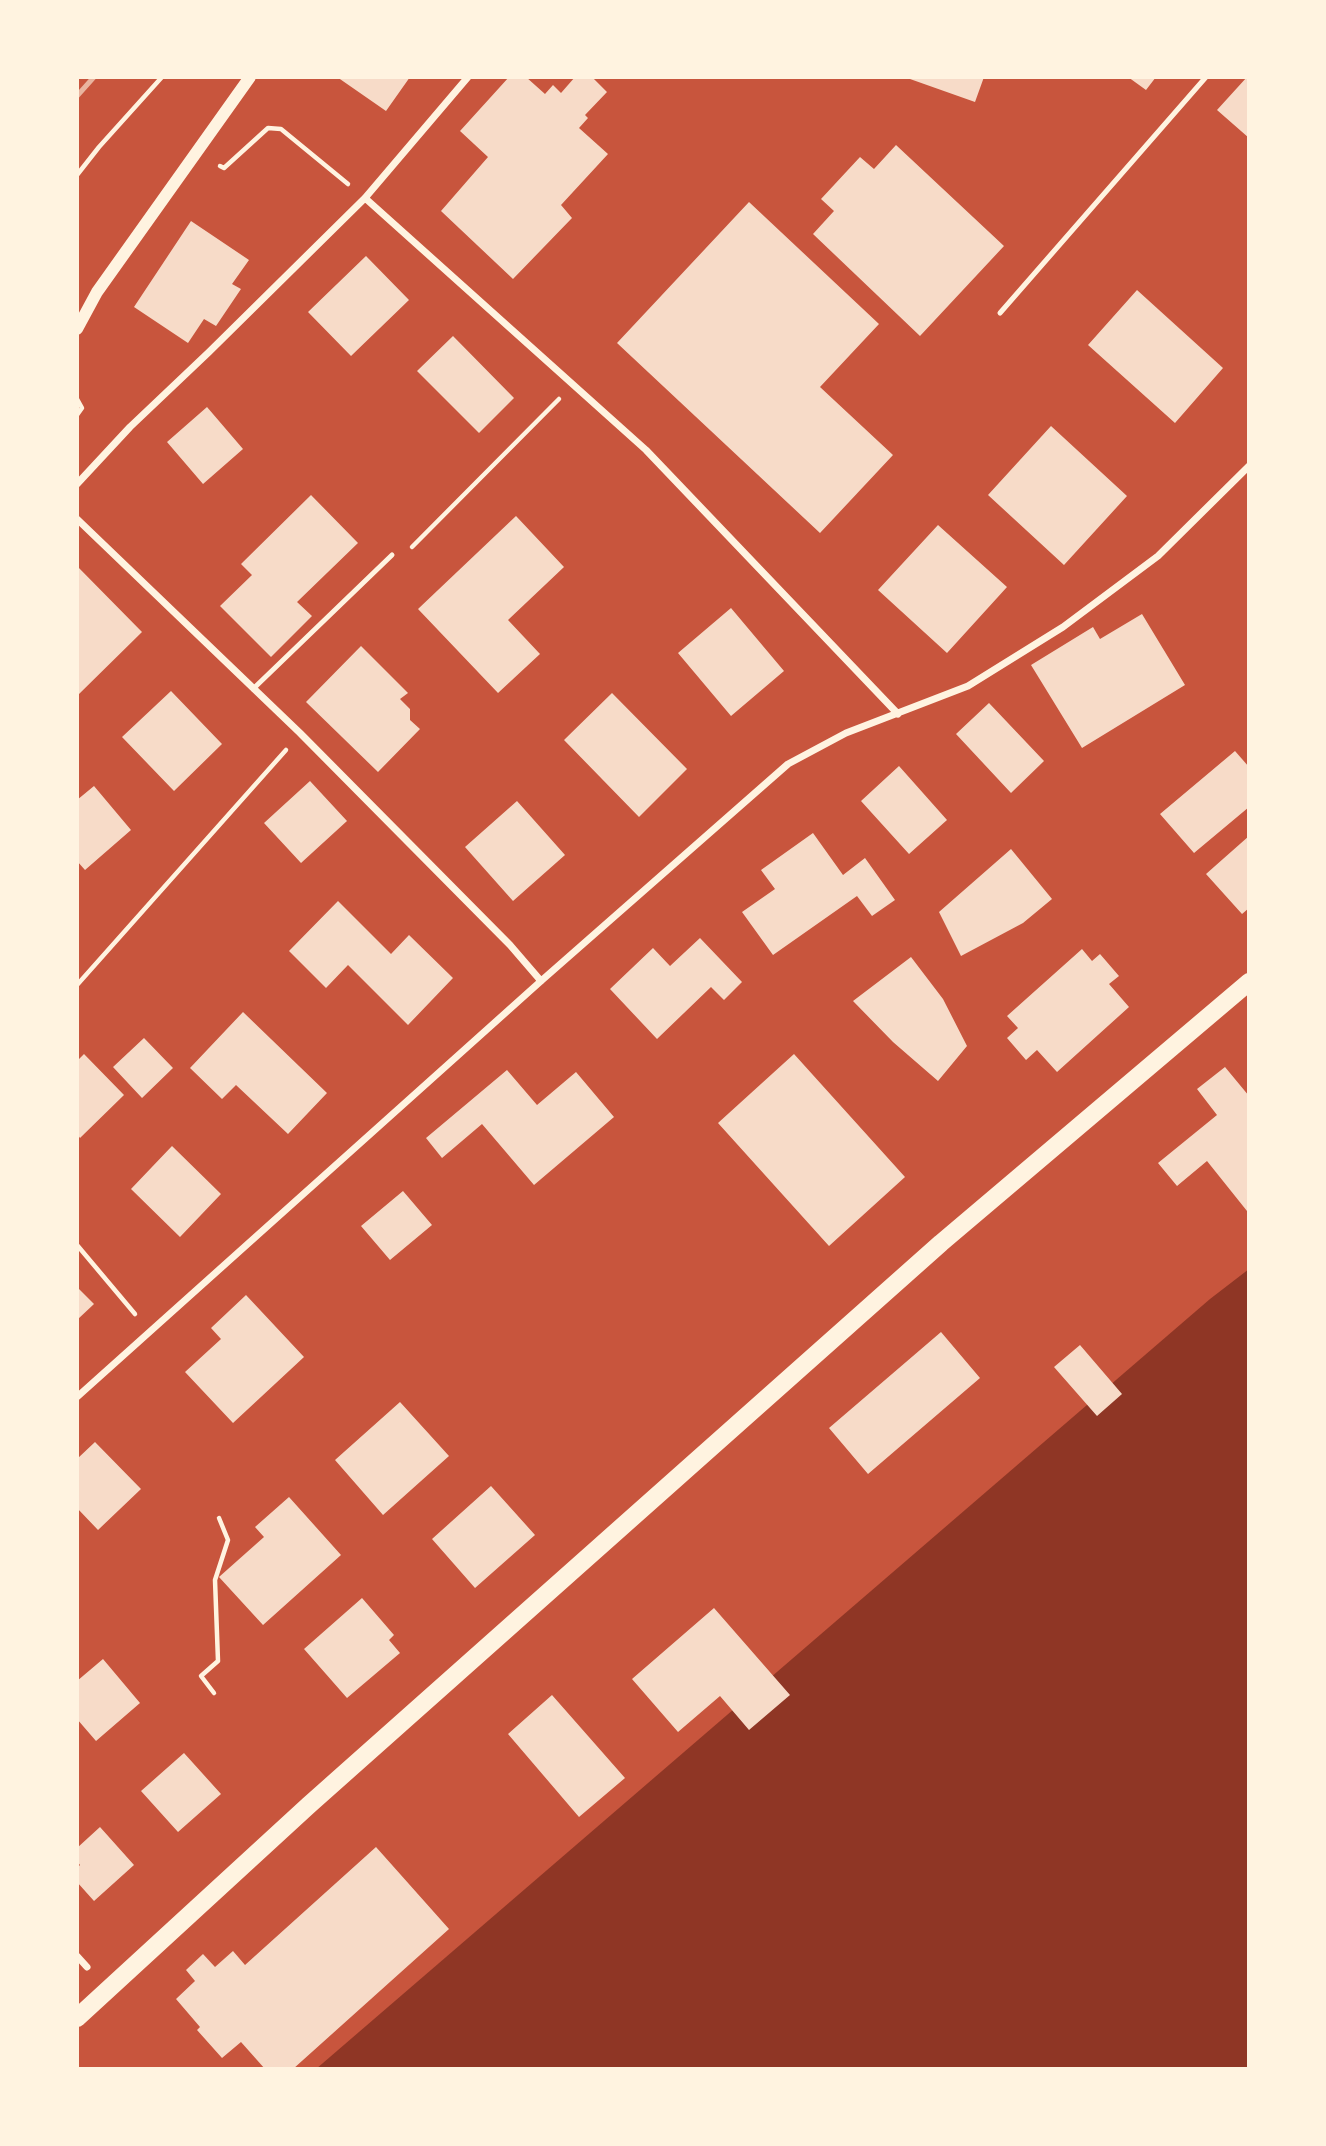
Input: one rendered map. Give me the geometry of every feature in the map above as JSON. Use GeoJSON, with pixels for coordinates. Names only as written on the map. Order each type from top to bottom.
{"type":"FeatureCollection","features":[{"type":"Feature","properties":{"kind":"main road"},"geometry":{"type":"LineString","coordinates":[[77,2018],[330,1787],[920,1261],[1249,982]]}},
{"type":"Feature","properties":{"kind":"street"},"geometry":{"type":"LineString","coordinates":[[77,329],[97,292],[250,77]]}},
{"type":"Feature","properties":{"kind":"street"},"geometry":{"type":"LineString","coordinates":[[77,484],[130,427],[365,198],[468,77]]}},
{"type":"Feature","properties":{"kind":"street"},"geometry":{"type":"LineString","coordinates":[[365,198],[646,450],[898,714]]}},
{"type":"Feature","properties":{"kind":"street"},"geometry":{"type":"LineString","coordinates":[[77,1397],[541,981],[788,764],[846,733],[968,686],[1063,628],[1158,556],[1249,466]]}},
{"type":"Feature","properties":{"kind":"street"},"geometry":{"type":"LineString","coordinates":[[77,519],[300,733],[510,944],[541,981]]}},
{"type":"Feature","properties":{"kind":"street"},"geometry":{"type":"LineString","coordinates":[[77,1956],[87,1967]]}},
{"type":"Feature","properties":{"kind":"lane"},"geometry":{"type":"LineString","coordinates":[[1000,313],[1206,77]]}},
{"type":"Feature","properties":{"kind":"lane"},"geometry":{"type":"LineString","coordinates":[[253,689],[392,555]]}},
{"type":"Feature","properties":{"kind":"path"},"geometry":{"type":"LineString","coordinates":[[77,175],[162,77]]}},
{"type":"Feature","properties":{"kind":"path"},"geometry":{"type":"LineString","coordinates":[[220,166],[224,168],[268,128],[281,129],[365,198]]}},
{"type":"Feature","properties":{"kind":"path"},"geometry":{"type":"LineString","coordinates":[[392,555],[410,549],[574,384]]}},
{"type":"Feature","properties":{"kind":"path"},"geometry":{"type":"LineString","coordinates":[[77,399],[82,408],[77,415]]}},
{"type":"Feature","properties":{"kind":"path"},"geometry":{"type":"LineString","coordinates":[[77,985],[300,733]]}},
{"type":"Feature","properties":{"kind":"path"},"geometry":{"type":"LineString","coordinates":[[77,1245],[150,1331]]}},
{"type":"Feature","properties":{"kind":"path"},"geometry":{"type":"LineString","coordinates":[[214,1693],[201,1675],[218,1661],[215,1580],[228,1540],[219,1518]]}},
{"type":"Feature","properties":{"kind":"shaded area"},"geometry":{"type":"Polygon","coordinates":[[[1249,1269],[1249,2069],[316,2069],[1210,1299],[1249,1269]]]}},
{"type":"Feature","properties":{"kind":"building"},"geometry":{"type":"Polygon","coordinates":[[[337,77],[410,77],[386,111],[337,77]]]}},
{"type":"Feature","properties":{"kind":"building"},"geometry":{"type":"Polygon","coordinates":[[[509,77],[526,77],[545,94],[553,85],[561,93],[575,77],[592,77],[607,92],[585,115],[588,118],[579,128],[608,154],[561,205],[572,218],[513,279],[441,211],[488,157],[460,131],[509,77]]]}},
{"type":"Feature","properties":{"kind":"building"},"geometry":{"type":"Polygon","coordinates":[[[984,77],[975,102],[910,79],[984,77]]]}},
{"type":"Feature","properties":{"kind":"building"},"geometry":{"type":"Polygon","coordinates":[[[1128,77],[1156,77],[1146,90],[1128,77]]]}},
{"type":"Feature","properties":{"kind":"building"},"geometry":{"type":"Polygon","coordinates":[[[1249,77],[1249,138],[1217,110],[1249,77]]]}},
{"type":"Feature","properties":{"kind":"building"},"geometry":{"type":"Polygon","coordinates":[[[896,145],[1004,246],[920,336],[813,234],[834,211],[821,199],[860,157],[874,169],[896,145]]]}},
{"type":"Feature","properties":{"kind":"building"},"geometry":{"type":"Polygon","coordinates":[[[749,202],[879,324],[820,387],[893,455],[820,533],[617,343],[749,202]]]}},
{"type":"Feature","properties":{"kind":"building"},"geometry":{"type":"Polygon","coordinates":[[[191,221],[249,260],[232,284],[241,289],[216,326],[204,319],[188,343],[134,307],[191,221]]]}},
{"type":"Feature","properties":{"kind":"building"},"geometry":{"type":"Polygon","coordinates":[[[366,256],[409,300],[351,356],[308,312],[366,256]]]}},
{"type":"Feature","properties":{"kind":"building"},"geometry":{"type":"Polygon","coordinates":[[[1137,290],[1223,368],[1175,423],[1088,345],[1137,290]]]}},
{"type":"Feature","properties":{"kind":"building"},"geometry":{"type":"Polygon","coordinates":[[[453,336],[514,398],[479,433],[417,371],[453,336]]]}},
{"type":"Feature","properties":{"kind":"building"},"geometry":{"type":"Polygon","coordinates":[[[207,407],[243,449],[203,484],[167,442],[207,407]]]}},
{"type":"Feature","properties":{"kind":"building"},"geometry":{"type":"Polygon","coordinates":[[[1051,426],[1127,496],[1064,565],[988,495],[1051,426]]]}},
{"type":"Feature","properties":{"kind":"building"},"geometry":{"type":"Polygon","coordinates":[[[311,495],[358,543],[297,602],[312,616],[271,657],[220,606],[252,575],[241,564],[311,495]]]}},
{"type":"Feature","properties":{"kind":"building"},"geometry":{"type":"Polygon","coordinates":[[[516,516],[564,567],[508,620],[540,654],[498,693],[418,609],[516,516]]]}},
{"type":"Feature","properties":{"kind":"building"},"geometry":{"type":"Polygon","coordinates":[[[938,525],[1007,587],[947,653],[878,590],[938,525]]]}},
{"type":"Feature","properties":{"kind":"building"},"geometry":{"type":"Polygon","coordinates":[[[77,566],[142,632],[77,696],[77,566]]]}},
{"type":"Feature","properties":{"kind":"building"},"geometry":{"type":"Polygon","coordinates":[[[731,608],[784,671],[731,716],[678,653],[731,608]]]}},
{"type":"Feature","properties":{"kind":"building"},"geometry":{"type":"Polygon","coordinates":[[[1142,614],[1185,685],[1082,748],[1031,665],[1093,627],[1100,639],[1142,614]]]}},
{"type":"Feature","properties":{"kind":"building"},"geometry":{"type":"Polygon","coordinates":[[[361,646],[408,693],[400,699],[410,709],[410,720],[420,729],[378,772],[306,702],[361,646]]]}},
{"type":"Feature","properties":{"kind":"building"},"geometry":{"type":"Polygon","coordinates":[[[171,691],[222,744],[174,791],[122,737],[171,691]]]}},
{"type":"Feature","properties":{"kind":"building"},"geometry":{"type":"Polygon","coordinates":[[[612,693],[687,769],[639,817],[564,740],[612,693]]]}},
{"type":"Feature","properties":{"kind":"building"},"geometry":{"type":"Polygon","coordinates":[[[989,703],[1044,761],[1011,793],[956,734],[989,703]]]}},
{"type":"Feature","properties":{"kind":"building"},"geometry":{"type":"Polygon","coordinates":[[[1235,751],[1249,767],[1249,807],[1194,853],[1160,814],[1235,751]]]}},
{"type":"Feature","properties":{"kind":"building"},"geometry":{"type":"Polygon","coordinates":[[[899,766],[947,820],[909,854],[861,801],[899,766]]]}},
{"type":"Feature","properties":{"kind":"building"},"geometry":{"type":"Polygon","coordinates":[[[310,781],[347,821],[301,863],[264,823],[310,781]]]}},
{"type":"Feature","properties":{"kind":"building"},"geometry":{"type":"Polygon","coordinates":[[[94,786],[131,830],[85,870],[77,861],[77,800],[94,786]]]}},
{"type":"Feature","properties":{"kind":"building"},"geometry":{"type":"Polygon","coordinates":[[[517,801],[565,855],[513,901],[465,847],[517,801]]]}},
{"type":"Feature","properties":{"kind":"building"},"geometry":{"type":"Polygon","coordinates":[[[813,833],[843,875],[865,858],[895,900],[872,916],[857,896],[773,955],[742,912],[775,889],[761,870],[813,833]]]}},
{"type":"Feature","properties":{"kind":"building"},"geometry":{"type":"Polygon","coordinates":[[[1249,836],[1249,908],[1242,914],[1206,874],[1249,836]]]}},
{"type":"Feature","properties":{"kind":"building"},"geometry":{"type":"Polygon","coordinates":[[[1011,849],[1052,899],[1023,923],[961,956],[939,912],[1011,849]]]}},
{"type":"Feature","properties":{"kind":"building"},"geometry":{"type":"Polygon","coordinates":[[[338,901],[391,954],[409,935],[453,978],[408,1025],[348,965],[326,988],[289,951],[338,901]]]}},
{"type":"Feature","properties":{"kind":"building"},"geometry":{"type":"Polygon","coordinates":[[[700,938],[742,982],[724,1000],[711,987],[657,1039],[610,989],[653,948],[670,966],[700,938]]]}},
{"type":"Feature","properties":{"kind":"building"},"geometry":{"type":"Polygon","coordinates":[[[1082,949],[1092,961],[1100,954],[1119,976],[1109,984],[1129,1007],[1057,1072],[1037,1050],[1026,1060],[1007,1038],[1018,1028],[1007,1016],[1082,949]]]}},
{"type":"Feature","properties":{"kind":"building"},"geometry":{"type":"Polygon","coordinates":[[[911,957],[943,999],[967,1046],[938,1081],[893,1042],[853,1001],[911,957]]]}},
{"type":"Feature","properties":{"kind":"building"},"geometry":{"type":"Polygon","coordinates":[[[243,1012],[327,1093],[288,1134],[236,1085],[222,1099],[190,1068],[243,1012]]]}},
{"type":"Feature","properties":{"kind":"building"},"geometry":{"type":"Polygon","coordinates":[[[144,1038],[173,1068],[142,1098],[113,1067],[144,1038]]]}},
{"type":"Feature","properties":{"kind":"building"},"geometry":{"type":"Polygon","coordinates":[[[84,1054],[124,1095],[80,1138],[77,1134],[77,1061],[84,1054]]]}},
{"type":"Feature","properties":{"kind":"building"},"geometry":{"type":"Polygon","coordinates":[[[794,1054],[905,1177],[829,1246],[718,1123],[794,1054]]]}},
{"type":"Feature","properties":{"kind":"building"},"geometry":{"type":"Polygon","coordinates":[[[1225,1067],[1249,1096],[1247,1211],[1207,1161],[1177,1186],[1158,1163],[1217,1115],[1197,1089],[1225,1067]]]}},
{"type":"Feature","properties":{"kind":"building"},"geometry":{"type":"Polygon","coordinates":[[[507,1070],[537,1105],[576,1072],[614,1117],[534,1185],[482,1124],[442,1158],[426,1138],[507,1070]]]}},
{"type":"Feature","properties":{"kind":"building"},"geometry":{"type":"Polygon","coordinates":[[[172,1146],[221,1194],[180,1237],[131,1189],[172,1146]]]}},
{"type":"Feature","properties":{"kind":"building"},"geometry":{"type":"Polygon","coordinates":[[[403,1191],[432,1225],[390,1260],[361,1226],[403,1191]]]}},
{"type":"Feature","properties":{"kind":"building"},"geometry":{"type":"Polygon","coordinates":[[[77,1287],[94,1304],[77,1320],[77,1287]]]}},
{"type":"Feature","properties":{"kind":"building"},"geometry":{"type":"Polygon","coordinates":[[[246,1295],[304,1357],[233,1423],[185,1372],[221,1339],[211,1328],[246,1295]]]}},
{"type":"Feature","properties":{"kind":"building"},"geometry":{"type":"Polygon","coordinates":[[[941,1332],[980,1378],[868,1474],[829,1428],[941,1332]]]}},
{"type":"Feature","properties":{"kind":"building"},"geometry":{"type":"Polygon","coordinates":[[[1080,1345],[1122,1394],[1097,1416],[1054,1367],[1080,1345]]]}},
{"type":"Feature","properties":{"kind":"building"},"geometry":{"type":"Polygon","coordinates":[[[400,1402],[449,1456],[383,1515],[335,1460],[400,1402]]]}},
{"type":"Feature","properties":{"kind":"building"},"geometry":{"type":"Polygon","coordinates":[[[95,1442],[141,1489],[98,1530],[77,1508],[77,1459],[95,1442]]]}},
{"type":"Feature","properties":{"kind":"building"},"geometry":{"type":"Polygon","coordinates":[[[491,1486],[535,1535],[475,1588],[432,1539],[491,1486]]]}},
{"type":"Feature","properties":{"kind":"building"},"geometry":{"type":"Polygon","coordinates":[[[289,1497],[341,1555],[263,1625],[219,1577],[264,1537],[255,1527],[289,1497]]]}},
{"type":"Feature","properties":{"kind":"building"},"geometry":{"type":"Polygon","coordinates":[[[362,1598],[394,1635],[389,1640],[400,1653],[347,1698],[304,1649],[362,1598]]]}},
{"type":"Feature","properties":{"kind":"building"},"geometry":{"type":"Polygon","coordinates":[[[714,1608],[790,1695],[749,1730],[720,1696],[678,1732],[632,1679],[714,1608]]]}},
{"type":"Feature","properties":{"kind":"building"},"geometry":{"type":"Polygon","coordinates":[[[103,1659],[140,1703],[96,1741],[77,1719],[77,1681],[103,1659]]]}},
{"type":"Feature","properties":{"kind":"building"},"geometry":{"type":"Polygon","coordinates":[[[552,1695],[625,1778],[579,1817],[508,1734],[552,1695]]]}},
{"type":"Feature","properties":{"kind":"building"},"geometry":{"type":"Polygon","coordinates":[[[184,1753],[221,1794],[178,1832],[141,1791],[184,1753]]]}},
{"type":"Feature","properties":{"kind":"building"},"geometry":{"type":"Polygon","coordinates":[[[100,1827],[134,1865],[94,1901],[77,1882],[77,1868],[80,1865],[77,1861],[77,1848],[100,1827]]]}},
{"type":"Feature","properties":{"kind":"building"},"geometry":{"type":"Polygon","coordinates":[[[376,1847],[449,1929],[293,2069],[265,2069],[241,2042],[222,2058],[197,2030],[200,2027],[176,1999],[195,1981],[186,1970],[203,1954],[215,1967],[233,1951],[245,1965],[376,1847]]]}},
{"type":"Feature","properties":{"kind":"railway"},"geometry":{"type":"LineString","coordinates":[[77,96],[94,77]]}}]}
